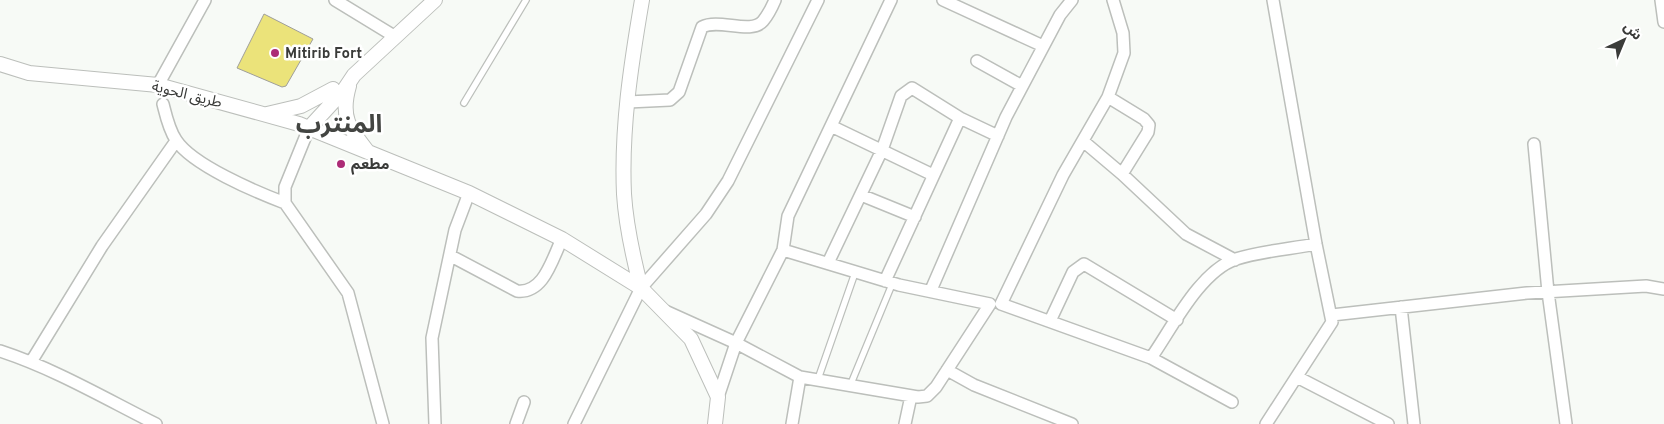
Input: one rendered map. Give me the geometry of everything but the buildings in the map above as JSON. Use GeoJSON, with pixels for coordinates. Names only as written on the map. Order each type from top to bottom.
{"type":"FeatureCollection","features":[{"type":"Feature","properties":{"kind":"street"},"geometry":{"type":"LineString","coordinates":[[158,85],[205,0]]}},
{"type":"Feature","properties":{"kind":"street"},"geometry":{"type":"LineString","coordinates":[[335,0],[394,36]]}},
{"type":"Feature","properties":{"kind":"street"},"geometry":{"type":"LineString","coordinates":[[304,126],[394,36],[435,0]]}},
{"type":"Feature","properties":{"kind":"street"},"geometry":{"type":"LineString","coordinates":[[641,288],[630,242],[624,195],[624,152],[631,62],[642,0]]}},
{"type":"Feature","properties":{"kind":"street"},"geometry":{"type":"LineString","coordinates":[[628,102],[670,100],[679,92],[702,27],[710,23],[754,27],[762,23],[775,0]]}},
{"type":"Feature","properties":{"kind":"street"},"geometry":{"type":"LineString","coordinates":[[574,424],[641,288],[706,214],[728,181],[818,0]]}},
{"type":"Feature","properties":{"kind":"street"},"geometry":{"type":"LineString","coordinates":[[717,423],[718,396],[736,343],[783,250],[788,216],[891,0]]}},
{"type":"Feature","properties":{"kind":"street"},"geometry":{"type":"LineString","coordinates":[[943,0],[1043,46]]}},
{"type":"Feature","properties":{"kind":"street"},"geometry":{"type":"LineString","coordinates":[[931,290],[998,136],[1022,86],[1060,15],[1072,0]]}},
{"type":"Feature","properties":{"kind":"street"},"geometry":{"type":"LineString","coordinates":[[664,310],[736,343],[800,377],[911,396],[927,396],[995,304],[1063,175],[1108,97],[1124,52],[1123,33],[1113,0]]}},
{"type":"Feature","properties":{"kind":"street"},"geometry":{"type":"LineString","coordinates":[[1266,424],[1332,322],[1316,244],[1273,0]]}},
{"type":"Feature","properties":{"kind":"street"},"geometry":{"type":"LineString","coordinates":[[1661,0],[1664,16]]}},
{"type":"Feature","properties":{"kind":"street"},"geometry":{"type":"LineString","coordinates":[[977,62],[1022,86]]}},
{"type":"Feature","properties":{"kind":"street","name":"طريق الحوية"},"geometry":{"type":"LineString","coordinates":[[0,64],[29,72],[158,85],[264,114],[304,126],[469,193],[562,239],[641,288],[691,339],[718,396]]}},
{"type":"Feature","properties":{"kind":"street"},"geometry":{"type":"LineString","coordinates":[[264,114],[301,106],[352,79]]}},
{"type":"Feature","properties":{"kind":"street"},"geometry":{"type":"LineString","coordinates":[[352,79],[345,105],[347,122],[368,152]]}},
{"type":"Feature","properties":{"kind":"street"},"geometry":{"type":"LineString","coordinates":[[828,262],[882,150],[901,96],[912,88],[960,118],[998,136]]}},
{"type":"Feature","properties":{"kind":"street"},"geometry":{"type":"LineString","coordinates":[[284,203],[285,187],[304,126],[333,89]]}},
{"type":"Feature","properties":{"kind":"street"},"geometry":{"type":"LineString","coordinates":[[1108,97],[1144,119],[1149,125],[1148,132],[1122,174]]}},
{"type":"Feature","properties":{"kind":"street"},"geometry":{"type":"LineString","coordinates":[[163,104],[170,131],[188,155],[262,194],[284,203],[348,293],[383,424]]}},
{"type":"Feature","properties":{"kind":"street"},"geometry":{"type":"LineString","coordinates":[[889,281],[914,217],[960,118]]}},
{"type":"Feature","properties":{"kind":"street"},"geometry":{"type":"LineString","coordinates":[[831,126],[933,175]]}},
{"type":"Feature","properties":{"kind":"street"},"geometry":{"type":"LineString","coordinates":[[31,362],[102,246],[176,141]]}},
{"type":"Feature","properties":{"kind":"street"},"geometry":{"type":"LineString","coordinates":[[1083,141],[1122,174],[1186,234],[1235,260]]}},
{"type":"Feature","properties":{"kind":"street"},"geometry":{"type":"LineString","coordinates":[[1534,144],[1548,292],[1566,424]]}},
{"type":"Feature","properties":{"kind":"street"},"geometry":{"type":"LineString","coordinates":[[435,424],[432,338],[451,256],[455,230],[469,193]]}},
{"type":"Feature","properties":{"kind":"street"},"geometry":{"type":"LineString","coordinates":[[860,195],[914,217]]}},
{"type":"Feature","properties":{"kind":"street"},"geometry":{"type":"LineString","coordinates":[[451,256],[517,291],[525,292],[538,286],[562,239]]}},
{"type":"Feature","properties":{"kind":"street"},"geometry":{"type":"LineString","coordinates":[[1151,358],[1202,284],[1216,271],[1235,260],[1316,244]]}},
{"type":"Feature","properties":{"kind":"street"},"geometry":{"type":"LineString","coordinates":[[783,250],[889,281],[995,304],[1050,321],[1151,358],[1232,402]]}},
{"type":"Feature","properties":{"kind":"street"},"geometry":{"type":"LineString","coordinates":[[1050,321],[1073,272],[1084,264],[1177,320]]}},
{"type":"Feature","properties":{"kind":"street"},"geometry":{"type":"LineString","coordinates":[[1332,315],[1548,292],[1646,286],[1664,289]]}},
{"type":"Feature","properties":{"kind":"street"},"geometry":{"type":"LineString","coordinates":[[1401,307],[1414,424]]}},
{"type":"Feature","properties":{"kind":"street"},"geometry":{"type":"LineString","coordinates":[[0,351],[77,382],[156,424]]}},
{"type":"Feature","properties":{"kind":"street"},"geometry":{"type":"LineString","coordinates":[[947,370],[974,385],[1072,424]]}},
{"type":"Feature","properties":{"kind":"street"},"geometry":{"type":"LineString","coordinates":[[792,424],[800,377]]}},
{"type":"Feature","properties":{"kind":"street"},"geometry":{"type":"LineString","coordinates":[[1297,377],[1388,424]]}},
{"type":"Feature","properties":{"kind":"street"},"geometry":{"type":"LineString","coordinates":[[905,424],[911,396]]}},
{"type":"Feature","properties":{"kind":"street"},"geometry":{"type":"LineString","coordinates":[[516,424],[524,402]]}},
{"type":"Feature","properties":{"kind":"lane"},"geometry":{"type":"LineString","coordinates":[[464,103],[526,0]]}},
{"type":"Feature","properties":{"kind":"lane"},"geometry":{"type":"LineString","coordinates":[[818,379],[856,270]]}},
{"type":"Feature","properties":{"kind":"lane"},"geometry":{"type":"LineString","coordinates":[[850,386],[889,281]]}},
{"type":"Feature","properties":{"kind":"place","name":"Mitirib Fort"},"geometry":{"type":"Point","coordinates":[275,53]}},
{"type":"Feature","properties":{"kind":"place","name":"مطعم"},"geometry":{"type":"Point","coordinates":[341,164]}},
{"type":"Feature","properties":{"kind":"district","name":"المنترب"},"geometry":{"type":"Point","coordinates":[339,123]}}]}
